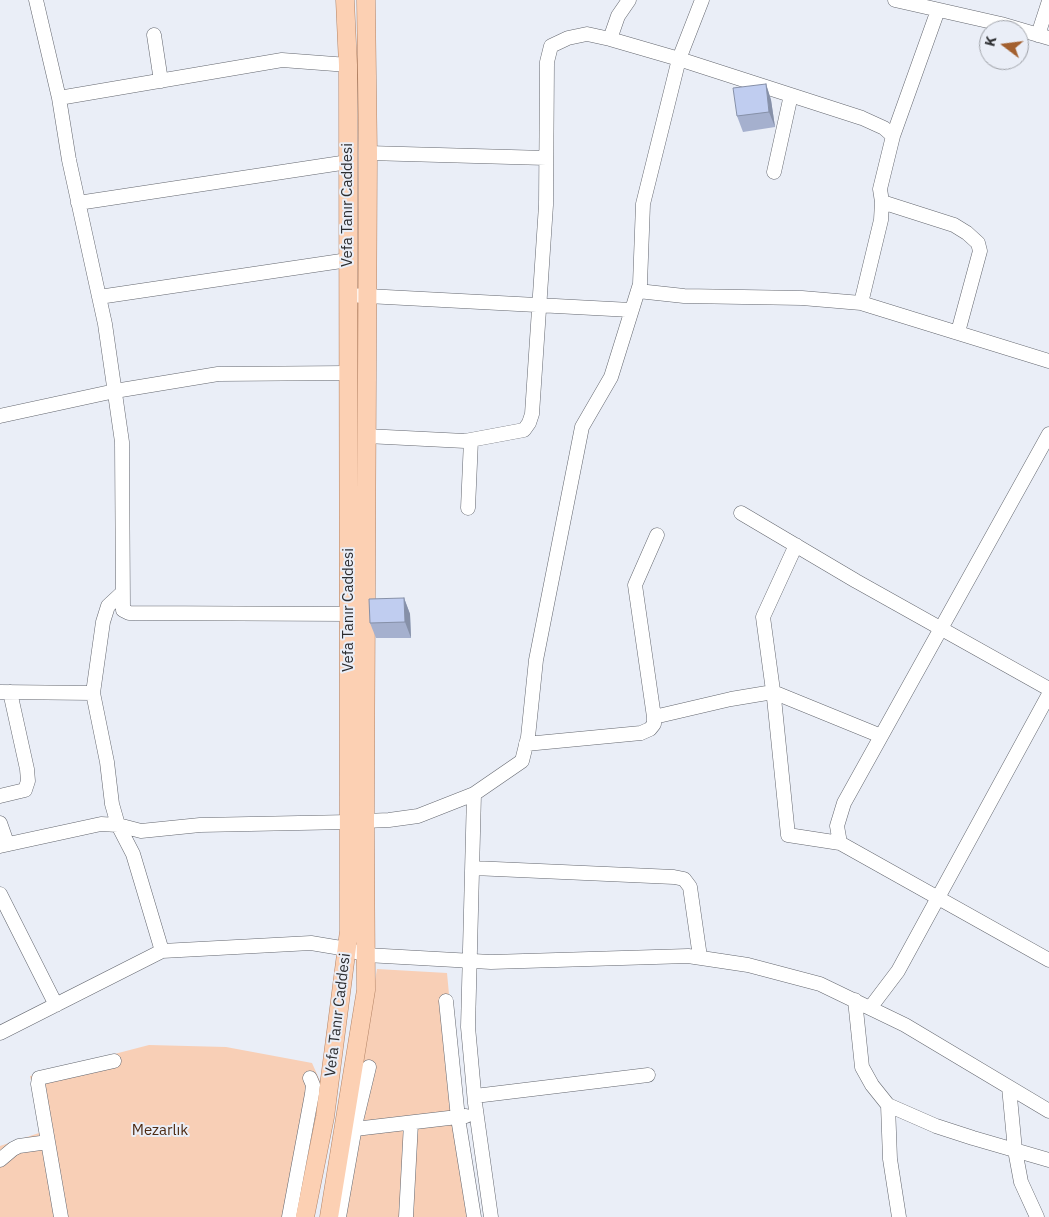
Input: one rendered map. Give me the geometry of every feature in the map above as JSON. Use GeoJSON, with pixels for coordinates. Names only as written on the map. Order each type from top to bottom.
{"type":"FeatureCollection","features":[{"type":"Feature","properties":{"kind":"main road","name":"Vefa Tanır Caddesi"},"geometry":{"type":"LineString","coordinates":[[329,1217],[366,990],[366,954],[357,822],[349,614],[348,65],[346,0]]}},
{"type":"Feature","properties":{"kind":"main road","name":"Vefa Tanır Caddesi"},"geometry":{"type":"LineString","coordinates":[[305,1217],[325,1117],[349,931],[357,822],[368,296],[366,0]]}},
{"type":"Feature","properties":{"kind":"street"},"geometry":{"type":"LineString","coordinates":[[36,0],[59,98],[68,160],[106,324],[122,442],[123,610],[129,613],[349,614]]}},
{"type":"Feature","properties":{"kind":"street"},"geometry":{"type":"LineString","coordinates":[[610,39],[618,16],[629,0]]}},
{"type":"Feature","properties":{"kind":"street"},"geometry":{"type":"LineString","coordinates":[[0,823],[4,844],[101,824],[118,825],[141,831],[200,825],[389,820],[418,816],[474,794],[522,761],[526,744],[536,660],[582,427],[611,377],[640,284],[644,204],[679,59],[702,0]]}},
{"type":"Feature","properties":{"kind":"street"},"geometry":{"type":"LineString","coordinates":[[895,0],[1044,36],[1049,0]]}},
{"type":"Feature","properties":{"kind":"street"},"geometry":{"type":"LineString","coordinates":[[861,303],[881,220],[882,202],[880,189],[893,136],[938,10]]}},
{"type":"Feature","properties":{"kind":"street"},"geometry":{"type":"LineString","coordinates":[[366,436],[471,440],[524,430],[529,423],[532,414],[540,304],[548,62],[551,46],[568,38],[588,34],[610,39],[679,59],[862,118],[884,128],[893,136]]}},
{"type":"Feature","properties":{"kind":"street"},"geometry":{"type":"LineString","coordinates":[[154,35],[161,81]]}},
{"type":"Feature","properties":{"kind":"street"},"geometry":{"type":"LineString","coordinates":[[59,98],[282,60],[348,65]]}},
{"type":"Feature","properties":{"kind":"street"},"geometry":{"type":"LineString","coordinates":[[774,172],[791,95]]}},
{"type":"Feature","properties":{"kind":"street"},"geometry":{"type":"LineString","coordinates":[[368,153],[546,158]]}},
{"type":"Feature","properties":{"kind":"street"},"geometry":{"type":"LineString","coordinates":[[78,203],[348,162]]}},
{"type":"Feature","properties":{"kind":"street"},"geometry":{"type":"LineString","coordinates":[[882,202],[954,225],[978,243],[980,251],[958,332]]}},
{"type":"Feature","properties":{"kind":"street"},"geometry":{"type":"LineString","coordinates":[[99,297],[348,260]]}},
{"type":"Feature","properties":{"kind":"street"},"geometry":{"type":"LineString","coordinates":[[638,291],[684,296],[802,298],[861,303],[1049,361]]}},
{"type":"Feature","properties":{"kind":"street"},"geometry":{"type":"LineString","coordinates":[[348,295],[632,310]]}},
{"type":"Feature","properties":{"kind":"street"},"geometry":{"type":"LineString","coordinates":[[0,416],[115,391],[218,374],[348,374]]}},
{"type":"Feature","properties":{"kind":"street"},"geometry":{"type":"LineString","coordinates":[[840,843],[836,826],[844,802],[1049,434]]}},
{"type":"Feature","properties":{"kind":"street"},"geometry":{"type":"LineString","coordinates":[[468,508],[471,440]]}},
{"type":"Feature","properties":{"kind":"street"},"geometry":{"type":"LineString","coordinates":[[741,513],[1049,689]]}},
{"type":"Feature","properties":{"kind":"street"},"geometry":{"type":"LineString","coordinates":[[526,744],[641,733],[650,729],[654,724],[635,585],[657,535]]}},
{"type":"Feature","properties":{"kind":"street"},"geometry":{"type":"LineString","coordinates":[[796,545],[763,617],[788,835],[840,843],[938,898],[1048,956]]}},
{"type":"Feature","properties":{"kind":"street"},"geometry":{"type":"LineString","coordinates":[[122,593],[108,606],[102,622],[93,693],[107,762],[112,804],[118,825],[133,854],[162,951]]}},
{"type":"Feature","properties":{"kind":"street"},"geometry":{"type":"LineString","coordinates":[[0,796],[25,790],[28,782],[27,769],[5,692],[93,693]]}},
{"type":"Feature","properties":{"kind":"street"},"geometry":{"type":"LineString","coordinates":[[654,717],[731,699],[773,692],[881,736]]}},
{"type":"Feature","properties":{"kind":"street"},"geometry":{"type":"LineString","coordinates":[[870,1008],[898,970],[1049,694]]}},
{"type":"Feature","properties":{"kind":"street"},"geometry":{"type":"LineString","coordinates":[[474,794],[468,1027],[474,1096],[491,1217]]}},
{"type":"Feature","properties":{"kind":"street"},"geometry":{"type":"LineString","coordinates":[[473,868],[684,879],[690,887],[700,958]]}},
{"type":"Feature","properties":{"kind":"street"},"geometry":{"type":"LineString","coordinates":[[0,894],[56,1005]]}},
{"type":"Feature","properties":{"kind":"street"},"geometry":{"type":"LineString","coordinates":[[0,1034],[162,951],[311,943],[347,948],[366,954],[491,962],[688,956],[748,965],[812,982],[855,1000],[905,1025],[1049,1111]]}},
{"type":"Feature","properties":{"kind":"street"},"geometry":{"type":"LineString","coordinates":[[855,1000],[862,1067],[872,1085],[888,1105],[936,1126],[1049,1160]]}},
{"type":"Feature","properties":{"kind":"street"},"geometry":{"type":"LineString","coordinates":[[446,1002],[458,1118],[474,1217]]}},
{"type":"Feature","properties":{"kind":"street"},"geometry":{"type":"LineString","coordinates":[[61,1217],[38,1084],[39,1078],[114,1061]]}},
{"type":"Feature","properties":{"kind":"street"},"geometry":{"type":"LineString","coordinates":[[339,1217],[355,1129],[369,1067]]}},
{"type":"Feature","properties":{"kind":"street"},"geometry":{"type":"LineString","coordinates":[[474,1096],[648,1075]]}},
{"type":"Feature","properties":{"kind":"street"},"geometry":{"type":"LineString","coordinates":[[289,1217],[312,1094],[310,1078]]}},
{"type":"Feature","properties":{"kind":"street"},"geometry":{"type":"LineString","coordinates":[[1009,1087],[1014,1150],[1021,1182],[1037,1217]]}},
{"type":"Feature","properties":{"kind":"street"},"geometry":{"type":"LineString","coordinates":[[888,1105],[890,1159],[899,1217]]}},
{"type":"Feature","properties":{"kind":"street"},"geometry":{"type":"LineString","coordinates":[[355,1129],[458,1118],[477,1114]]}},
{"type":"Feature","properties":{"kind":"street"},"geometry":{"type":"LineString","coordinates":[[406,1217],[410,1123]]}},
{"type":"Feature","properties":{"kind":"street"},"geometry":{"type":"LineString","coordinates":[[0,1160],[19,1146],[48,1142]]}},
{"type":"Feature","properties":{"kind":"green space"},"geometry":{"type":"Polygon","coordinates":[[[377,969],[447,973],[459,1101],[477,1217],[334,1217],[377,969]]]}},
{"type":"Feature","properties":{"kind":"green space","name":"Mezarlık"},"geometry":{"type":"Polygon","coordinates":[[[149,1045],[226,1047],[312,1063],[320,1081],[293,1217],[0,1217],[0,1146],[42,1132],[30,1076],[149,1045]]]}},
{"type":"Feature","properties":{"kind":"building"},"geometry":{"type":"Polygon","coordinates":[[[766,84],[769,112],[737,116],[733,88],[766,84]]]}},
{"type":"Feature","properties":{"kind":"building"},"geometry":{"type":"Polygon","coordinates":[[[404,598],[405,622],[370,623],[369,599],[404,598]]]}}]}
